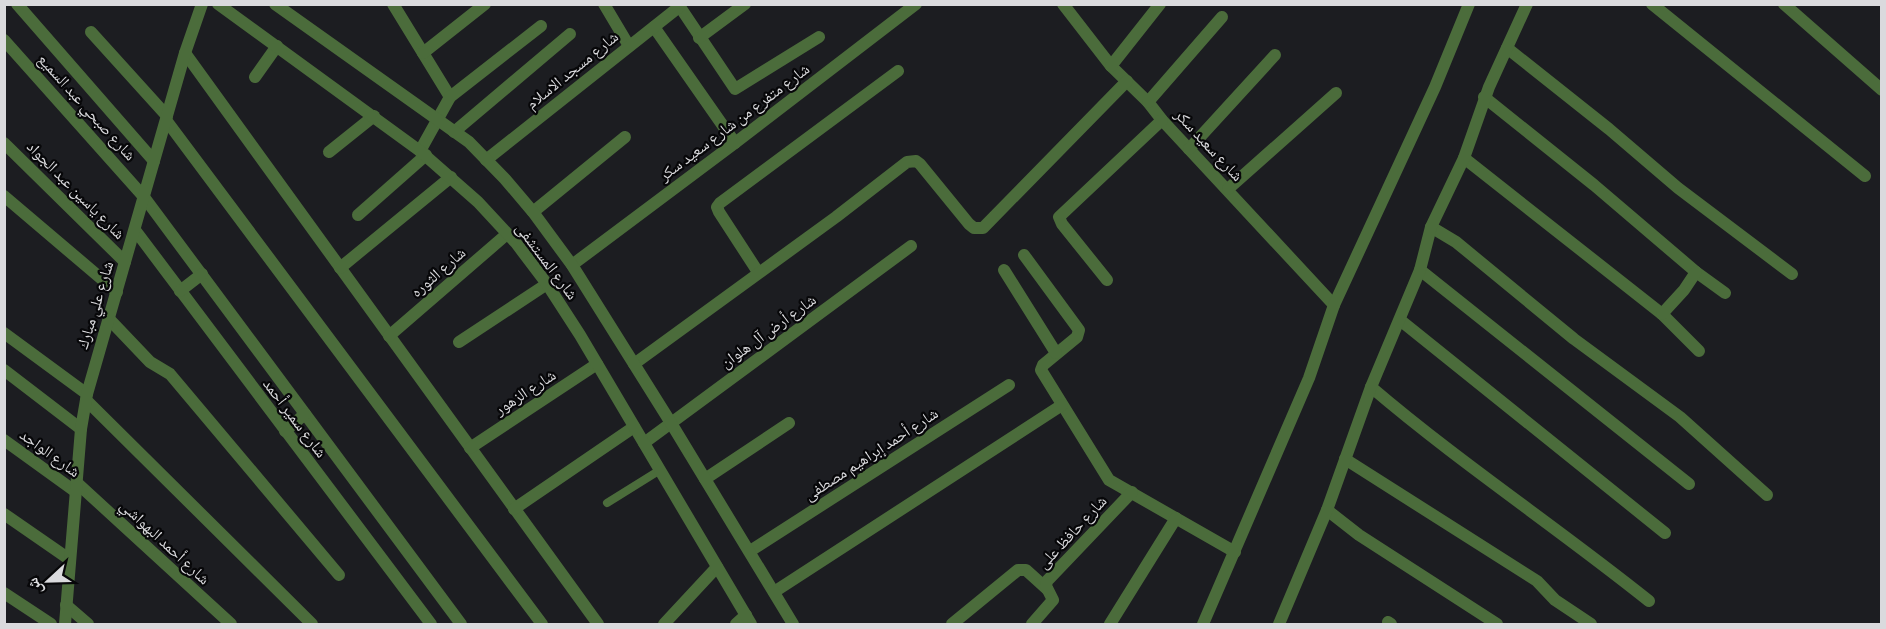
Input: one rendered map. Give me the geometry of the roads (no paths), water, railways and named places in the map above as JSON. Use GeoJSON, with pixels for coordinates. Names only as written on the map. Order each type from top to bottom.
{"type":"FeatureCollection","features":[{"type":"Feature","properties":{"kind":"street"},"geometry":{"type":"LineString","coordinates":[[17,4],[154,161]]}},
{"type":"Feature","properties":{"kind":"street","name":"شارع علي مبارك"},"geometry":{"type":"LineString","coordinates":[[65,624],[81,429],[87,397],[185,52],[202,4]]}},
{"type":"Feature","properties":{"kind":"street","name":"شارع المستشفى"},"geometry":{"type":"LineString","coordinates":[[218,4],[423,153],[478,202],[507,234],[547,284],[749,620]]}},
{"type":"Feature","properties":{"kind":"street","name":"شارع المستشفى"},"geometry":{"type":"LineString","coordinates":[[275,4],[469,142],[533,212],[572,264],[750,550],[793,624]]}},
{"type":"Feature","properties":{"kind":"street"},"geometry":{"type":"LineString","coordinates":[[393,4],[450,97]]}},
{"type":"Feature","properties":{"kind":"street"},"geometry":{"type":"LineString","coordinates":[[423,53],[485,4]]}},
{"type":"Feature","properties":{"kind":"street"},"geometry":{"type":"LineString","coordinates":[[604,4],[629,46]]}},
{"type":"Feature","properties":{"kind":"street"},"geometry":{"type":"LineString","coordinates":[[699,38],[746,4]]}},
{"type":"Feature","properties":{"kind":"street","name":"شارع متفرع من شارع سعيد سكر"},"geometry":{"type":"LineString","coordinates":[[572,264],[916,4]]}},
{"type":"Feature","properties":{"kind":"street","name":"شارع سعيد سكر"},"geometry":{"type":"LineString","coordinates":[[1063,4],[1111,66],[1148,102],[1162,120],[1334,305]]}},
{"type":"Feature","properties":{"kind":"street"},"geometry":{"type":"LineString","coordinates":[[1111,66],[1160,4]]}},
{"type":"Feature","properties":{"kind":"street"},"geometry":{"type":"LineString","coordinates":[[1203,624],[1309,378],[1334,305],[1435,87],[1469,4]]}},
{"type":"Feature","properties":{"kind":"street"},"geometry":{"type":"LineString","coordinates":[[1279,624],[1327,510],[1371,387],[1420,270],[1431,227],[1464,158],[1484,98],[1527,4]]}},
{"type":"Feature","properties":{"kind":"street"},"geometry":{"type":"LineString","coordinates":[[1652,4],[1865,177]]}},
{"type":"Feature","properties":{"kind":"street"},"geometry":{"type":"LineString","coordinates":[[1784,4],[1881,90]]}},
{"type":"Feature","properties":{"kind":"street"},"geometry":{"type":"LineString","coordinates":[[679,6],[733,88],[737,89],[819,37]]}},
{"type":"Feature","properties":{"kind":"street","name":"شارع مسجد الاسلام"},"geometry":{"type":"LineString","coordinates":[[486,160],[679,6]]}},
{"type":"Feature","properties":{"kind":"street"},"geometry":{"type":"LineString","coordinates":[[1148,102],[1222,17]]}},
{"type":"Feature","properties":{"kind":"street"},"geometry":{"type":"LineString","coordinates":[[357,215],[423,153],[450,97],[541,26]]}},
{"type":"Feature","properties":{"kind":"street"},"geometry":{"type":"LineString","coordinates":[[654,27],[735,143]]}},
{"type":"Feature","properties":{"kind":"street"},"geometry":{"type":"LineString","coordinates":[[91,32],[166,118],[542,624]]}},
{"type":"Feature","properties":{"kind":"street"},"geometry":{"type":"LineString","coordinates":[[454,132],[570,34]]}},
{"type":"Feature","properties":{"kind":"street","name":"شارع صبحي عبد السميع"},"geometry":{"type":"LineString","coordinates":[[4,40],[144,197],[461,624]]}},
{"type":"Feature","properties":{"kind":"street"},"geometry":{"type":"LineString","coordinates":[[255,77],[277,46]]}},
{"type":"Feature","properties":{"kind":"street"},"geometry":{"type":"LineString","coordinates":[[1507,48],[1609,129],[1678,188],[1792,274]]}},
{"type":"Feature","properties":{"kind":"street"},"geometry":{"type":"LineString","coordinates":[[185,52],[598,624]]}},
{"type":"Feature","properties":{"kind":"street"},"geometry":{"type":"LineString","coordinates":[[1190,149],[1275,56]]}},
{"type":"Feature","properties":{"kind":"street"},"geometry":{"type":"LineString","coordinates":[[758,272],[717,207],[898,71]]}},
{"type":"Feature","properties":{"kind":"street"},"geometry":{"type":"LineString","coordinates":[[634,364],[836,217],[907,162],[916,161],[920,164],[969,224],[974,228],[983,228],[1127,81]]}},
{"type":"Feature","properties":{"kind":"street"},"geometry":{"type":"LineString","coordinates":[[1228,189],[1336,93]]}},
{"type":"Feature","properties":{"kind":"street"},"geometry":{"type":"LineString","coordinates":[[1484,98],[1594,185],[1696,272],[1725,293]]}},
{"type":"Feature","properties":{"kind":"street"},"geometry":{"type":"LineString","coordinates":[[328,152],[374,116]]}},
{"type":"Feature","properties":{"kind":"street"},"geometry":{"type":"LineString","coordinates":[[1107,280],[1062,225],[1059,217],[1162,120]]}},
{"type":"Feature","properties":{"kind":"street"},"geometry":{"type":"LineString","coordinates":[[533,212],[625,137]]}},
{"type":"Feature","properties":{"kind":"street","name":"شارع ياسين عبد الجواد"},"geometry":{"type":"LineString","coordinates":[[4,143],[125,262]]}},
{"type":"Feature","properties":{"kind":"street"},"geometry":{"type":"LineString","coordinates":[[1464,158],[1662,314],[1699,351]]}},
{"type":"Feature","properties":{"kind":"street"},"geometry":{"type":"LineString","coordinates":[[340,268],[452,177]]}},
{"type":"Feature","properties":{"kind":"street"},"geometry":{"type":"LineString","coordinates":[[4,196],[117,292]]}},
{"type":"Feature","properties":{"kind":"street"},"geometry":{"type":"LineString","coordinates":[[1431,227],[1456,242],[1574,339],[1680,417],[1767,495]]}},
{"type":"Feature","properties":{"kind":"street","name":"شارع سمير أحمد"},"geometry":{"type":"LineString","coordinates":[[135,230],[431,624]]}},
{"type":"Feature","properties":{"kind":"street","name":"شارع الثوره"},"geometry":{"type":"LineString","coordinates":[[389,336],[507,234]]}},
{"type":"Feature","properties":{"kind":"street","name":"شارع أرض آل هلوان"},"geometry":{"type":"LineString","coordinates":[[644,443],[911,246]]}},
{"type":"Feature","properties":{"kind":"street"},"geometry":{"type":"LineString","coordinates":[[1024,255],[1078,327],[1077,337],[1042,365],[1041,370],[1109,480],[1235,552]]}},
{"type":"Feature","properties":{"kind":"street"},"geometry":{"type":"LineString","coordinates":[[1004,270],[1056,353]]}},
{"type":"Feature","properties":{"kind":"street"},"geometry":{"type":"LineString","coordinates":[[1420,270],[1689,484]]}},
{"type":"Feature","properties":{"kind":"street"},"geometry":{"type":"LineString","coordinates":[[1662,314],[1684,290],[1696,272]]}},
{"type":"Feature","properties":{"kind":"street"},"geometry":{"type":"LineString","coordinates":[[180,291],[202,274]]}},
{"type":"Feature","properties":{"kind":"street"},"geometry":{"type":"LineString","coordinates":[[459,342],[547,284]]}},
{"type":"Feature","properties":{"kind":"street"},"geometry":{"type":"LineString","coordinates":[[109,319],[150,362],[170,374],[339,575]]}},
{"type":"Feature","properties":{"kind":"street"},"geometry":{"type":"LineString","coordinates":[[1400,320],[1665,533]]}},
{"type":"Feature","properties":{"kind":"street"},"geometry":{"type":"LineString","coordinates":[[4,333],[87,397],[312,624]]}},
{"type":"Feature","properties":{"kind":"street","name":"شارع الزهور"},"geometry":{"type":"LineString","coordinates":[[470,448],[597,364]]}},
{"type":"Feature","properties":{"kind":"street"},"geometry":{"type":"LineString","coordinates":[[4,370],[81,429]]}},
{"type":"Feature","properties":{"kind":"street","name":"شارع أحمد إبراهيم مصطفى"},"geometry":{"type":"LineString","coordinates":[[750,550],[1009,385]]}},
{"type":"Feature","properties":{"kind":"street"},"geometry":{"type":"LineString","coordinates":[[1371,387],[1414,423],[1586,550],[1649,601]]}},
{"type":"Feature","properties":{"kind":"street"},"geometry":{"type":"LineString","coordinates":[[774,592],[1062,405]]}},
{"type":"Feature","properties":{"kind":"street"},"geometry":{"type":"LineString","coordinates":[[285,431],[305,414]]}},
{"type":"Feature","properties":{"kind":"street"},"geometry":{"type":"LineString","coordinates":[[705,479],[789,423]]}},
{"type":"Feature","properties":{"kind":"street"},"geometry":{"type":"LineString","coordinates":[[514,509],[634,427]]}},
{"type":"Feature","properties":{"kind":"street","name":"شارع الواجد"},"geometry":{"type":"LineString","coordinates":[[4,440],[77,487]]}},
{"type":"Feature","properties":{"kind":"street"},"geometry":{"type":"LineString","coordinates":[[1345,459],[1537,581],[1555,600],[1591,624]]}},
{"type":"Feature","properties":{"kind":"street","name":"شارع أحمد البهواشي"},"geometry":{"type":"LineString","coordinates":[[77,487],[231,624]]}},
{"type":"Feature","properties":{"kind":"street","name":"شارع حافظ على"},"geometry":{"type":"LineString","coordinates":[[1032,624],[1052,602],[1052,595],[1047,589],[1047,581],[1132,492]]}},
{"type":"Feature","properties":{"kind":"street"},"geometry":{"type":"LineString","coordinates":[[1327,510],[1359,535],[1497,624]]}},
{"type":"Feature","properties":{"kind":"street"},"geometry":{"type":"LineString","coordinates":[[4,514],[69,559]]}},
{"type":"Feature","properties":{"kind":"street"},"geometry":{"type":"LineString","coordinates":[[1110,624],[1176,518]]}},
{"type":"Feature","properties":{"kind":"street"},"geometry":{"type":"LineString","coordinates":[[664,624],[717,567]]}},
{"type":"Feature","properties":{"kind":"street"},"geometry":{"type":"LineString","coordinates":[[952,624],[1018,570],[1026,570],[1047,589]]}},
{"type":"Feature","properties":{"kind":"street"},"geometry":{"type":"LineString","coordinates":[[4,593],[51,624]]}},
{"type":"Feature","properties":{"kind":"street"},"geometry":{"type":"LineString","coordinates":[[66,605],[88,624]]}},
{"type":"Feature","properties":{"kind":"street"},"geometry":{"type":"LineString","coordinates":[[736,624],[749,620]]}},
{"type":"Feature","properties":{"kind":"lane"},"geometry":{"type":"LineString","coordinates":[[608,503],[660,470]]}}]}
